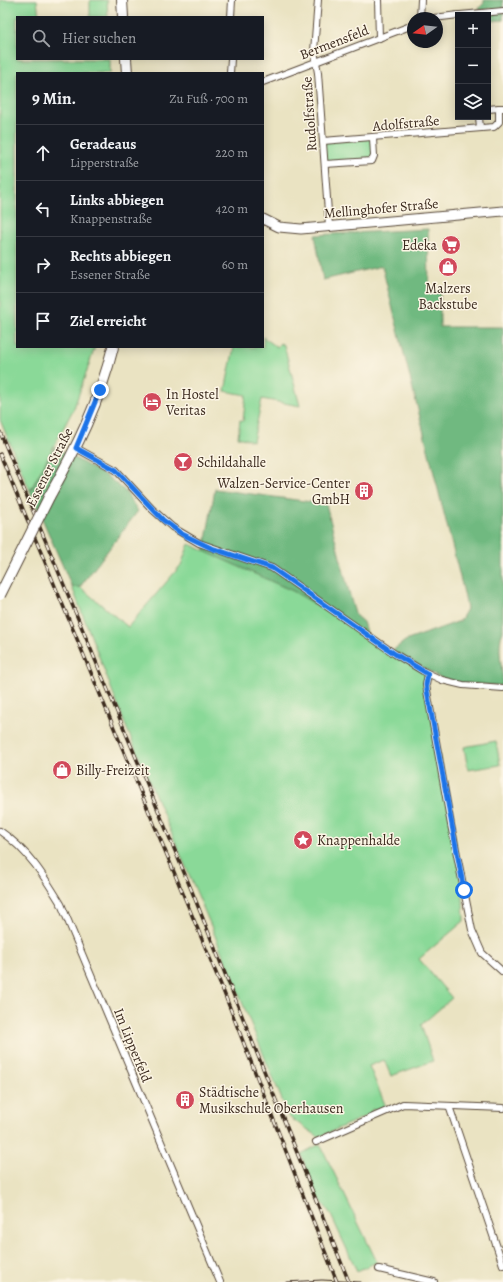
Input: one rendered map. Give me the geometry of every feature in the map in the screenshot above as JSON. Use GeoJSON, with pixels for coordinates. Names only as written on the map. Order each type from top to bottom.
{"type":"FeatureCollection","features":[{"type":"Feature","properties":{"kind":"main road"},"geometry":{"type":"LineString","coordinates":[[122,0],[123,16]]}},
{"type":"Feature","properties":{"kind":"main road"},"geometry":{"type":"LineString","coordinates":[[126,60],[127,72]]}},
{"type":"Feature","properties":{"kind":"main road","name":"Mellinghofer Straße"},"geometry":{"type":"LineString","coordinates":[[264,220],[275,226],[288,229],[503,211]]}},
{"type":"Feature","properties":{"kind":"main road","name":"Essener Straße"},"geometry":{"type":"LineString","coordinates":[[0,595],[49,497],[76,448],[100,390],[113,348]]}},
{"type":"Feature","properties":{"kind":"street"},"geometry":{"type":"LineString","coordinates":[[231,16],[232,0]]}},
{"type":"Feature","properties":{"kind":"street","name":"Rudolfstraße"},"geometry":{"type":"LineString","coordinates":[[318,0],[314,51],[318,72],[329,226]]}},
{"type":"Feature","properties":{"kind":"street"},"geometry":{"type":"LineString","coordinates":[[378,0],[379,38]]}},
{"type":"Feature","properties":{"kind":"street"},"geometry":{"type":"LineString","coordinates":[[420,0],[420,12]]}},
{"type":"Feature","properties":{"kind":"street"},"geometry":{"type":"LineString","coordinates":[[491,12],[503,11]]}},
{"type":"Feature","properties":{"kind":"street"},"geometry":{"type":"LineString","coordinates":[[443,17],[455,15]]}},
{"type":"Feature","properties":{"kind":"street","name":"Bermensfeld"},"geometry":{"type":"LineString","coordinates":[[264,82],[407,27]]}},
{"type":"Feature","properties":{"kind":"street"},"geometry":{"type":"LineString","coordinates":[[230,60],[230,72]]}},
{"type":"Feature","properties":{"kind":"street","name":"Adolfstraße"},"geometry":{"type":"LineString","coordinates":[[323,141],[373,138],[480,128],[497,125],[500,120],[501,108],[491,109]]}},
{"type":"Feature","properties":{"kind":"street"},"geometry":{"type":"LineString","coordinates":[[479,120],[480,128]]}},
{"type":"Feature","properties":{"kind":"street"},"geometry":{"type":"LineString","coordinates":[[325,164],[372,161],[374,156],[373,138]]}},
{"type":"Feature","properties":{"kind":"street"},"geometry":{"type":"LineString","coordinates":[[76,448],[116,470],[163,520],[182,534],[211,548],[272,568],[395,654],[428,674],[442,680],[468,686],[503,688]]}},
{"type":"Feature","properties":{"kind":"street"},"geometry":{"type":"LineString","coordinates":[[428,674],[426,685],[451,825],[472,930],[482,953],[503,972]]}},
{"type":"Feature","properties":{"kind":"street","name":"Im Lipperfeld"},"geometry":{"type":"LineString","coordinates":[[0,832],[31,859],[61,904],[220,1282]]}},
{"type":"Feature","properties":{"kind":"street"},"geometry":{"type":"LineString","coordinates":[[316,1142],[402,1104],[503,1108]]}},
{"type":"Feature","properties":{"kind":"street"},"geometry":{"type":"LineString","coordinates":[[449,1106],[503,1265]]}},
{"type":"Feature","properties":{"kind":"street"},"geometry":{"type":"LineString","coordinates":[[378,1270],[434,1282]]}},
{"type":"Feature","properties":{"kind":"green space"},"geometry":{"type":"Polygon","coordinates":[[[0,0],[37,0],[39,16],[16,16],[16,60],[110,60],[110,72],[16,72],[16,348],[95,348],[74,408],[30,491],[0,420],[0,0]]]}},
{"type":"Feature","properties":{"kind":"green space"},"geometry":{"type":"Polygon","coordinates":[[[90,0],[107,0],[108,16],[90,16],[90,0]]]}},
{"type":"Feature","properties":{"kind":"green space"},"geometry":{"type":"Polygon","coordinates":[[[484,0],[503,0],[503,20],[491,20],[492,8],[479,10],[484,3],[484,0]]]}},
{"type":"Feature","properties":{"kind":"green space"},"geometry":{"type":"Polygon","coordinates":[[[373,138],[374,158],[325,164],[323,141],[373,138]]]}},
{"type":"Feature","properties":{"kind":"green space"},"geometry":{"type":"Polygon","coordinates":[[[428,229],[429,293],[440,293],[440,327],[503,327],[503,631],[500,651],[503,686],[449,682],[392,651],[405,641],[460,621],[467,609],[465,597],[382,266],[323,280],[315,235],[428,229]]]}},
{"type":"Feature","properties":{"kind":"green space"},"geometry":{"type":"Polygon","coordinates":[[[264,338],[277,347],[280,343],[284,345],[300,406],[262,399],[253,441],[238,437],[240,420],[243,421],[246,395],[225,391],[234,348],[264,348],[264,338]]]}},
{"type":"Feature","properties":{"kind":"green space"},"geometry":{"type":"Polygon","coordinates":[[[55,447],[108,477],[125,491],[138,511],[80,587],[72,587],[30,491],[55,447]]]}},
{"type":"Feature","properties":{"kind":"green space"},"geometry":{"type":"Polygon","coordinates":[[[215,489],[326,504],[353,607],[356,616],[363,622],[367,635],[293,591],[204,551],[215,489]]]}},
{"type":"Feature","properties":{"kind":"green space"},"geometry":{"type":"Polygon","coordinates":[[[189,544],[293,591],[331,613],[427,674],[426,685],[462,877],[464,921],[419,959],[452,998],[421,1025],[433,1061],[391,1076],[384,1060],[369,1066],[386,1107],[377,1111],[372,1109],[371,1114],[319,1137],[289,1117],[211,926],[127,729],[72,587],[80,587],[128,627],[181,565],[189,544]]]}},
{"type":"Feature","properties":{"kind":"green space"},"geometry":{"type":"Polygon","coordinates":[[[496,741],[500,765],[468,770],[464,747],[496,741]]]}},
{"type":"Feature","properties":{"kind":"green space"},"geometry":{"type":"Polygon","coordinates":[[[320,1144],[377,1262],[357,1271],[330,1213],[315,1193],[301,1154],[320,1144]]]}},
{"type":"Feature","properties":{"kind":"tram line"},"geometry":{"type":"LineString","coordinates":[[286,1282],[322,1280],[361,1282]]}},
{"type":"Feature","properties":{"kind":"railway"},"geometry":{"type":"LineString","coordinates":[[0,432],[191,889],[349,1282]]}},
{"type":"Feature","properties":{"kind":"railway"},"geometry":{"type":"LineString","coordinates":[[0,454],[221,985],[337,1282]]}},
{"type":"Feature","properties":{"kind":"place","name":"Edeka"},"geometry":{"type":"Point","coordinates":[451,245]}},
{"type":"Feature","properties":{"kind":"place","name":"Malzers Backstube"},"geometry":{"type":"Point","coordinates":[448,267]}},
{"type":"Feature","properties":{"kind":"place","name":"In Hostel Veritas"},"geometry":{"type":"Point","coordinates":[152,402]}},
{"type":"Feature","properties":{"kind":"place","name":"Schildahalle"},"geometry":{"type":"Point","coordinates":[183,462]}},
{"type":"Feature","properties":{"kind":"place","name":"Walzen-Service-Center GmbH"},"geometry":{"type":"Point","coordinates":[364,491]}},
{"type":"Feature","properties":{"kind":"place","name":"Billy-Freizeit"},"geometry":{"type":"Point","coordinates":[62,770]}},
{"type":"Feature","properties":{"kind":"place","name":"Knappenhalde"},"geometry":{"type":"Point","coordinates":[303,840]}},
{"type":"Feature","properties":{"kind":"place","name":"Städtische Musikschule Oberhausen"},"geometry":{"type":"Point","coordinates":[185,1100]}},
{"type":"Feature","properties":{"kind":"route"},"geometry":{"type":"LineString","coordinates":[[100,390],[76,448],[116,470],[163,520],[182,534],[211,548],[249,559],[272,568],[395,654],[428,674],[426,685],[464,890]]}}]}
